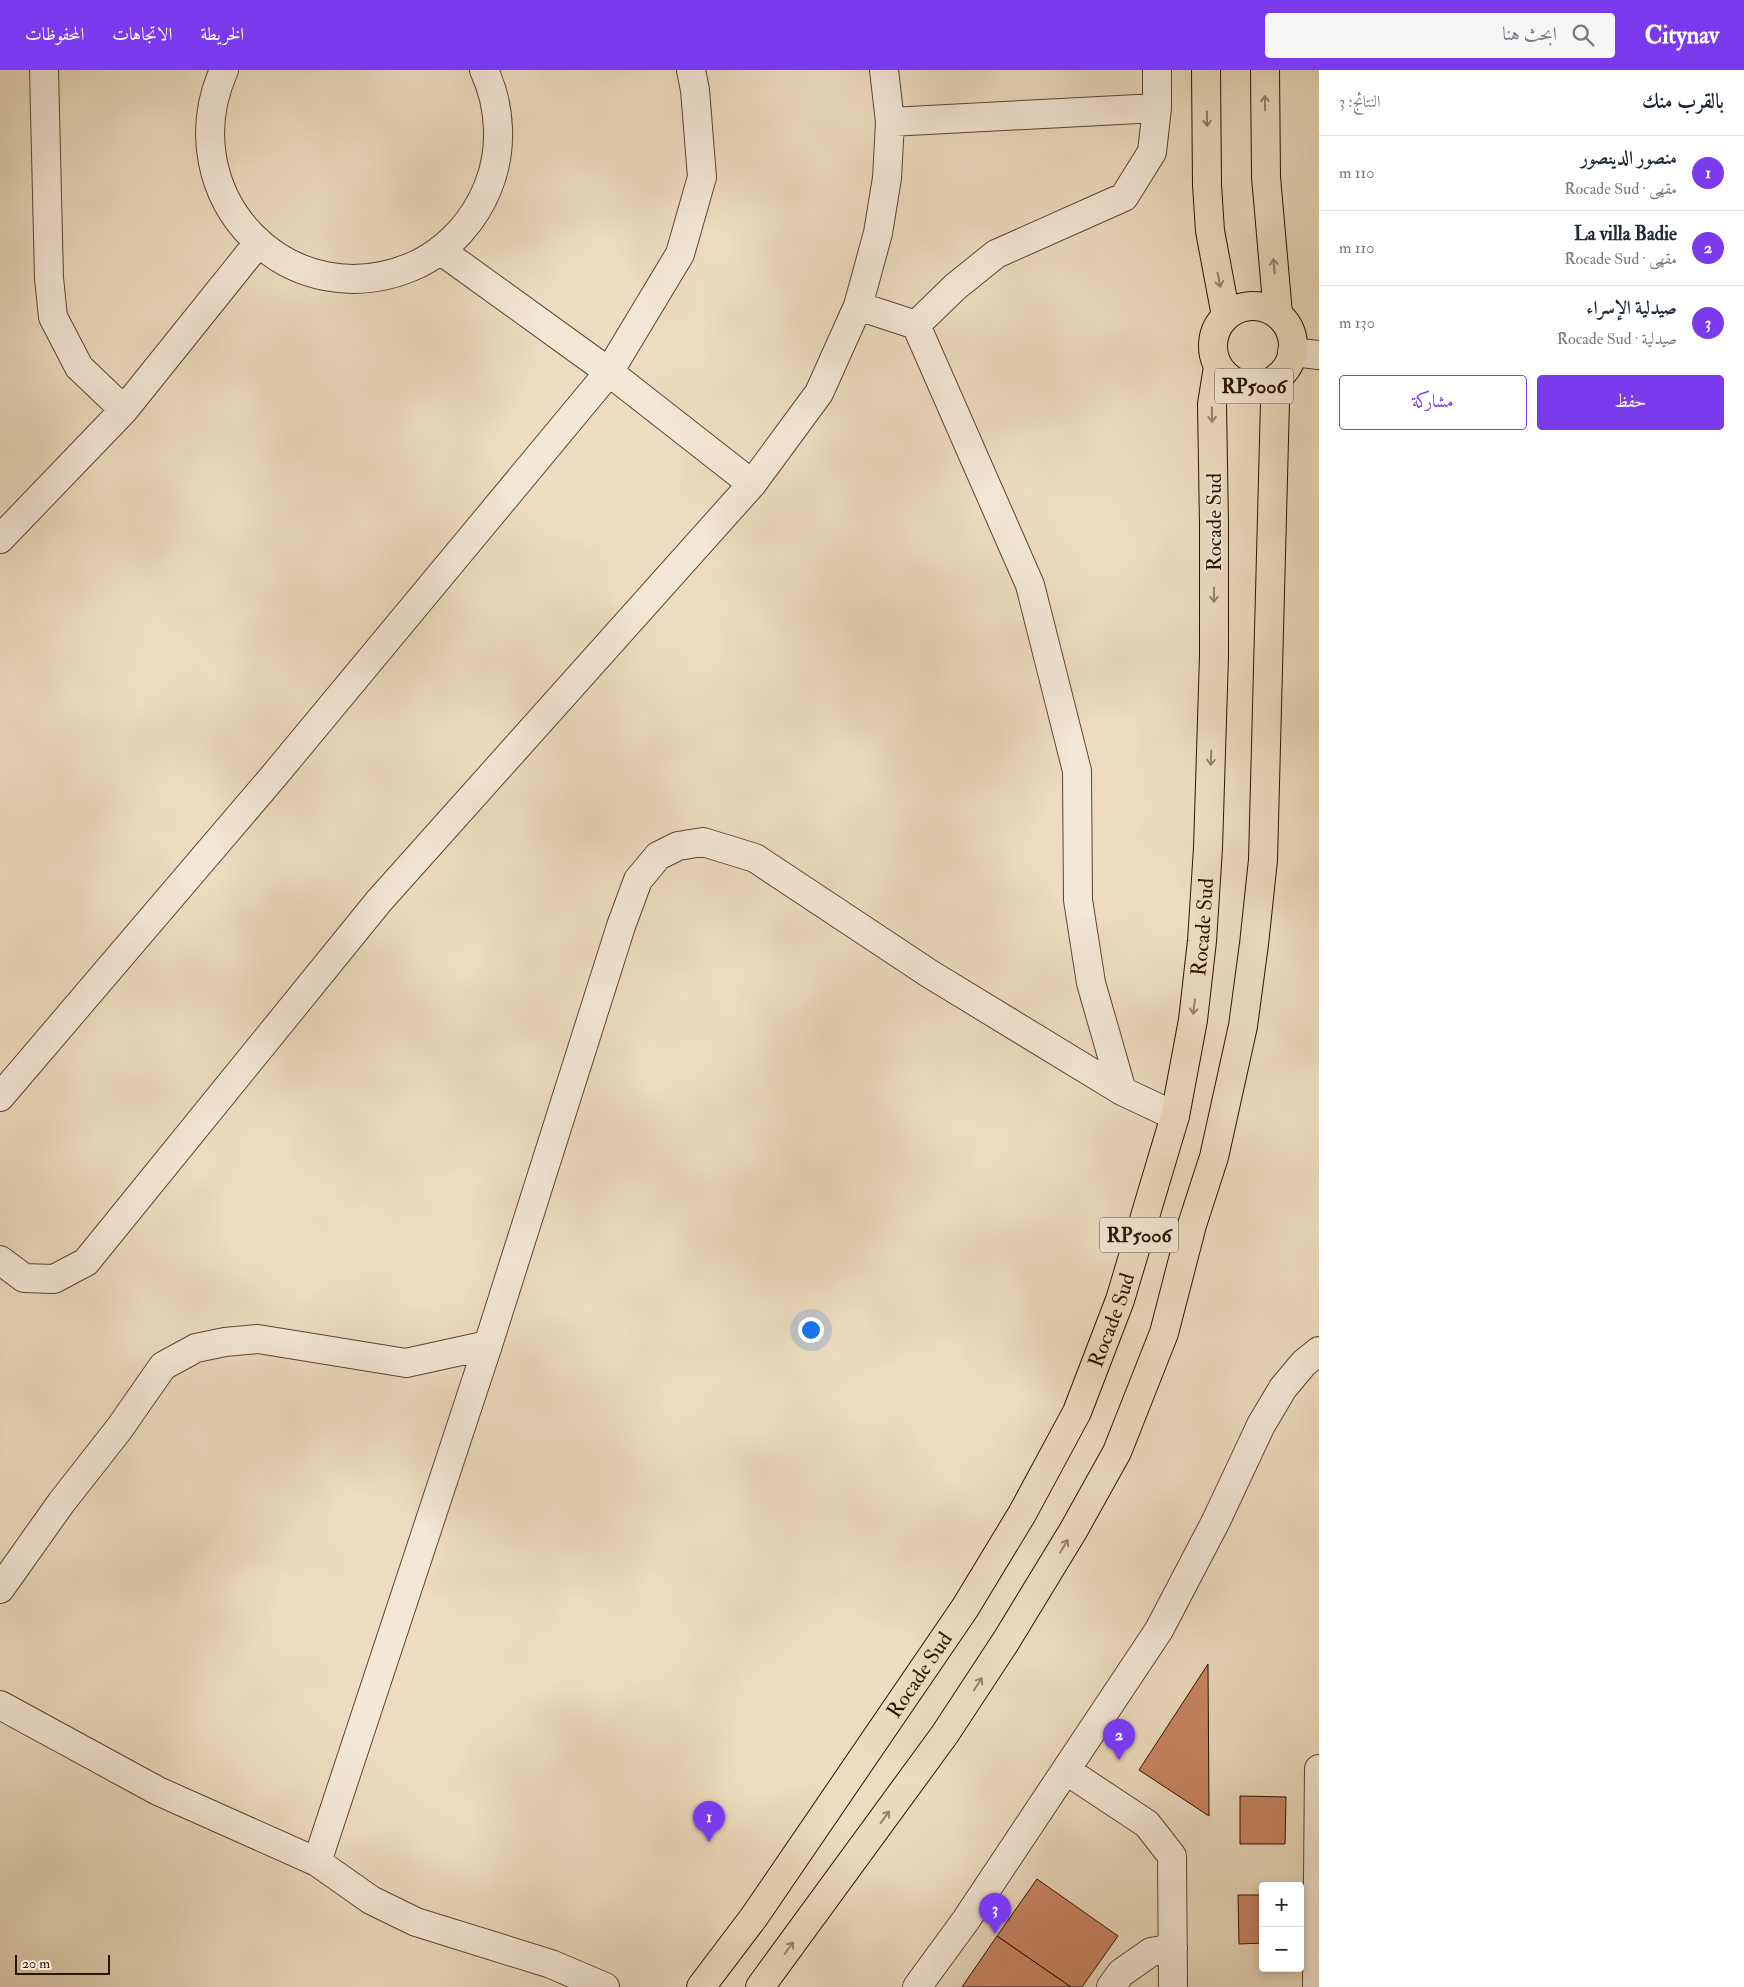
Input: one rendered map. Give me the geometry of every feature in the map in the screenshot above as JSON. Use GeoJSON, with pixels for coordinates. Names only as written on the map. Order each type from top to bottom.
{"type":"FeatureCollection","features":[{"type":"Feature","properties":{"kind":"highway"},"geometry":{"type":"LineString","coordinates":[[1206,70],[1207,185],[1210,230],[1226,316],[1238,309],[1252,306],[1265,308],[1278,314]]}},
{"type":"Feature","properties":{"kind":"highway","name":"RP5006"},"geometry":{"type":"LineString","coordinates":[[1218,367],[1228,378],[1240,384],[1254,386],[1267,384],[1279,376],[1288,365],[1292,352],[1292,338],[1287,325],[1278,314],[1266,177],[1265,70]]}},
{"type":"Feature","properties":{"kind":"highway","name":"Rocade Sud"},"geometry":{"type":"LineString","coordinates":[[701,1987],[754,1918],[965,1608],[1022,1514],[1080,1404],[1120,1300],[1175,1116],[1193,1020],[1202,941],[1208,848],[1214,646],[1212,404],[1218,367],[1213,354],[1213,340],[1218,327],[1226,316]]}},
{"type":"Feature","properties":{"kind":"highway","name":"RP5006"},"geometry":{"type":"LineString","coordinates":[[760,1987],[945,1734],[1006,1641],[1073,1531],[1117,1452],[1164,1333],[1192,1225],[1214,1157],[1243,1026],[1254,944],[1263,860],[1275,402],[1279,376]]}},
{"type":"Feature","properties":{"kind":"street"},"geometry":{"type":"LineString","coordinates":[[44,70],[49,278],[53,317],[79,367],[124,410]]}},
{"type":"Feature","properties":{"kind":"street"},"geometry":{"type":"LineString","coordinates":[[224,70],[212,103],[210,154],[226,203],[246,231],[272,254],[304,270],[321,275],[348,278],[392,274],[417,264],[440,250],[464,228],[474,214],[494,170],[497,153],[498,120],[491,88],[484,70]]}},
{"type":"Feature","properties":{"kind":"street"},"geometry":{"type":"LineString","coordinates":[[0,1097],[273,777],[609,372],[680,254],[702,177],[695,90],[691,70]]}},
{"type":"Feature","properties":{"kind":"street"},"geometry":{"type":"LineString","coordinates":[[0,1260],[24,1278],[54,1279],[86,1262],[379,902],[752,484],[819,393],[858,306],[880,224],[887,178],[890,122],[884,70]]}},
{"type":"Feature","properties":{"kind":"street"},"geometry":{"type":"LineString","coordinates":[[916,325],[955,287],[996,254],[1124,197],[1152,152],[1157,108],[1157,70]]}},
{"type":"Feature","properties":{"kind":"street"},"geometry":{"type":"LineString","coordinates":[[890,122],[1157,108]]}},
{"type":"Feature","properties":{"kind":"street"},"geometry":{"type":"LineString","coordinates":[[0,539],[124,410],[258,243]]}},
{"type":"Feature","properties":{"kind":"street"},"geometry":{"type":"LineString","coordinates":[[440,250],[609,372],[752,484]]}},
{"type":"Feature","properties":{"kind":"street"},"geometry":{"type":"LineString","coordinates":[[858,306],[916,325],[1030,585],[1077,771],[1078,900],[1091,983],[1122,1091]]}},
{"type":"Feature","properties":{"kind":"street"},"geometry":{"type":"LineString","coordinates":[[1292,352],[1319,355]]}},
{"type":"Feature","properties":{"kind":"street"},"geometry":{"type":"LineString","coordinates":[[316,1862],[488,1345],[621,926],[638,880],[658,856],[678,846],[703,842],[755,858],[930,974],[1122,1091],[1175,1116]]}},
{"type":"Feature","properties":{"kind":"street"},"geometry":{"type":"LineString","coordinates":[[0,1588],[163,1366],[196,1348],[225,1342],[258,1340],[406,1363],[488,1345]]}},
{"type":"Feature","properties":{"kind":"street"},"geometry":{"type":"LineString","coordinates":[[917,1987],[966,1920],[1159,1630],[1216,1521],[1260,1425],[1283,1388],[1304,1363],[1319,1351]]}},
{"type":"Feature","properties":{"kind":"street"},"geometry":{"type":"LineString","coordinates":[[0,1705],[158,1791],[316,1862],[370,1900],[416,1922],[551,1964],[605,1987]]}},
{"type":"Feature","properties":{"kind":"street"},"geometry":{"type":"LineString","coordinates":[[1318,1979],[1319,1769]]}},
{"type":"Feature","properties":{"kind":"street"},"geometry":{"type":"LineString","coordinates":[[1066,1771],[1148,1824],[1172,1856],[1173,1987]]}},
{"type":"Feature","properties":{"kind":"street"},"geometry":{"type":"LineString","coordinates":[[1111,1987],[1121,1973],[1151,1952],[1173,1948]]}},
{"type":"Feature","properties":{"kind":"building"},"geometry":{"type":"Polygon","coordinates":[[[1208,1664],[1209,1816],[1139,1770],[1208,1664]]]}},
{"type":"Feature","properties":{"kind":"building"},"geometry":{"type":"Polygon","coordinates":[[[1240,1796],[1286,1797],[1285,1844],[1240,1844],[1240,1796]]]}},
{"type":"Feature","properties":{"kind":"building"},"geometry":{"type":"Polygon","coordinates":[[[1037,1879],[1118,1936],[1082,1987],[1071,1987],[997,1936],[1037,1879]]]}},
{"type":"Feature","properties":{"kind":"building"},"geometry":{"type":"Polygon","coordinates":[[[1238,1895],[1259,1895],[1259,1943],[1239,1944],[1238,1895]]]}},
{"type":"Feature","properties":{"kind":"building"},"geometry":{"type":"Polygon","coordinates":[[[997,1936],[1071,1987],[962,1987],[997,1936]]]}},
{"type":"Feature","properties":{"kind":"place","name":"La villa Badie"},"geometry":{"type":"Point","coordinates":[1119,1760]}},
{"type":"Feature","properties":{"kind":"place","name":"منصور الدينصور"},"geometry":{"type":"Point","coordinates":[709,1842]}},
{"type":"Feature","properties":{"kind":"place","name":"صيدلية الإسراء"},"geometry":{"type":"Point","coordinates":[995,1934]}}]}
